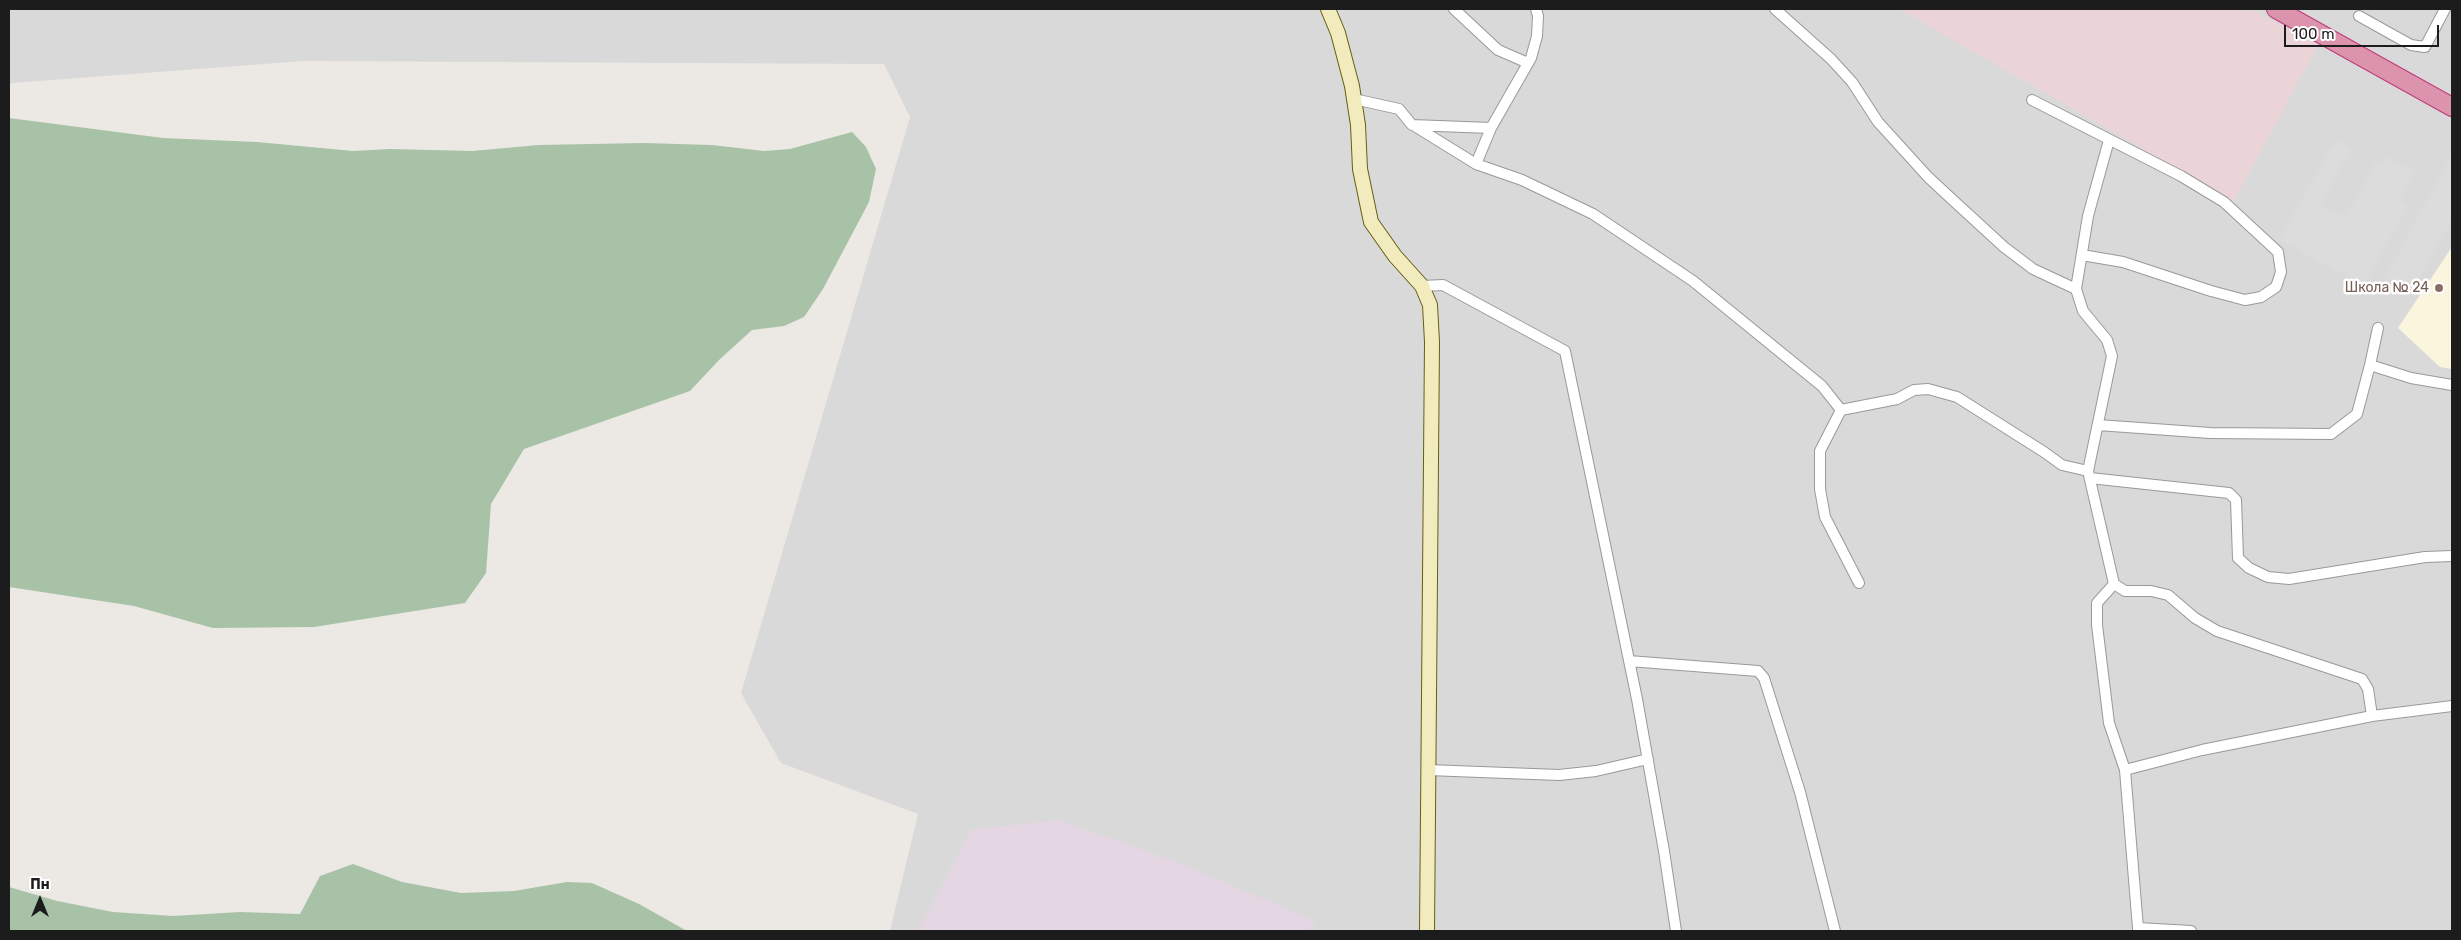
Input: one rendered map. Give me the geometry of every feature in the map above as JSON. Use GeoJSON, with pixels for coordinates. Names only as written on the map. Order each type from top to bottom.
{"type":"FeatureCollection","features":[{"type":"Feature","properties":{"kind":"highway"},"geometry":{"type":"LineString","coordinates":[[2276,9],[2452,107]]}},
{"type":"Feature","properties":{"kind":"street"},"geometry":{"type":"LineString","coordinates":[[1328,9],[1338,33],[1354,99],[1358,125],[1360,169],[1371,222],[1395,256],[1422,286],[1430,305],[1432,342],[1427,931]]}},
{"type":"Feature","properties":{"kind":"street"},"geometry":{"type":"LineString","coordinates":[[1454,9],[1498,50],[1528,63]]}},
{"type":"Feature","properties":{"kind":"street"},"geometry":{"type":"LineString","coordinates":[[1476,164],[1491,128],[1528,63],[1537,36],[1538,16],[1536,9]]}},
{"type":"Feature","properties":{"kind":"street"},"geometry":{"type":"LineString","coordinates":[[1775,9],[1832,59],[1852,82],[1878,122],[1928,177],[1949,197],[2004,247],[2034,269],[2076,289]]}},
{"type":"Feature","properties":{"kind":"street"},"geometry":{"type":"LineString","coordinates":[[2359,16],[2411,45],[2425,47],[2445,9]]}},
{"type":"Feature","properties":{"kind":"street"},"geometry":{"type":"LineString","coordinates":[[1354,99],[1399,109],[1412,125],[1476,164],[1522,180],[1600,219],[1693,281],[1822,386],[1841,410]]}},
{"type":"Feature","properties":{"kind":"street"},"geometry":{"type":"LineString","coordinates":[[2032,100],[2181,176],[2224,202],[2278,252],[2281,272],[2276,287],[2261,297],[2245,300],[2211,291],[2123,262],[2082,255]]}},
{"type":"Feature","properties":{"kind":"street"},"geometry":{"type":"LineString","coordinates":[[1412,125],[1491,128]]}},
{"type":"Feature","properties":{"kind":"street"},"geometry":{"type":"LineString","coordinates":[[2109,140],[2088,216],[2076,289],[2083,312],[2107,340],[2112,356],[2089,474],[2114,584],[2125,591],[2151,591],[2168,595],[2195,618],[2217,631],[2362,679],[2368,690],[2372,716]]}},
{"type":"Feature","properties":{"kind":"street"},"geometry":{"type":"LineString","coordinates":[[1422,286],[1443,285],[1566,351],[1648,759],[1676,931]]}},
{"type":"Feature","properties":{"kind":"street"},"geometry":{"type":"LineString","coordinates":[[2098,425],[2210,433],[2331,434],[2357,414],[2378,328]]}},
{"type":"Feature","properties":{"kind":"street"},"geometry":{"type":"LineString","coordinates":[[2370,365],[2410,378],[2452,385]]}},
{"type":"Feature","properties":{"kind":"street"},"geometry":{"type":"LineString","coordinates":[[1841,410],[1897,399],[1914,390],[1928,389],[1958,397],[2062,465],[2089,474],[2229,493],[2236,500],[2238,558],[2249,568],[2268,577],[2289,579],[2425,557],[2452,556]]}},
{"type":"Feature","properties":{"kind":"street"},"geometry":{"type":"LineString","coordinates":[[1841,410],[1820,451],[1820,489],[1825,517],[1859,583]]}},
{"type":"Feature","properties":{"kind":"street"},"geometry":{"type":"LineString","coordinates":[[2114,584],[2097,603],[2097,625],[2109,723],[2125,770],[2138,930],[2191,931]]}},
{"type":"Feature","properties":{"kind":"street"},"geometry":{"type":"LineString","coordinates":[[1629,661],[1758,671],[1764,678],[1800,792],[1835,931]]}},
{"type":"Feature","properties":{"kind":"street"},"geometry":{"type":"LineString","coordinates":[[2125,770],[2202,750],[2372,716],[2452,706]]}},
{"type":"Feature","properties":{"kind":"street"},"geometry":{"type":"LineString","coordinates":[[1428,770],[1559,775],[1596,771],[1648,759]]}},
{"type":"Feature","properties":{"kind":"shaded area"},"geometry":{"type":"Polygon","coordinates":[[[9,9],[2452,9],[2452,931],[890,931],[918,814],[781,763],[741,693],[910,117],[884,64],[303,61],[12,83],[9,85],[9,9]]]}},
{"type":"Feature","properties":{"kind":"shaded area"},"geometry":{"type":"Polygon","coordinates":[[[1899,9],[2250,9],[2318,45],[2234,201],[1899,9]]]}},
{"type":"Feature","properties":{"kind":"shaded area"},"geometry":{"type":"Polygon","coordinates":[[[2335,140],[2351,149],[2321,205],[2346,217],[2375,162],[2381,165],[2386,157],[2414,170],[2399,200],[2408,205],[2365,285],[2279,240],[2335,140]]]}},
{"type":"Feature","properties":{"kind":"shaded area"},"geometry":{"type":"Polygon","coordinates":[[[2452,153],[2452,220],[2413,291],[2386,277],[2452,153]]]}},
{"type":"Feature","properties":{"kind":"shaded area","name":"Школа № 24"},"geometry":{"type":"Polygon","coordinates":[[[2452,247],[2452,369],[2440,367],[2398,328],[2452,247]]]}},
{"type":"Feature","properties":{"kind":"shaded area"},"geometry":{"type":"Polygon","coordinates":[[[1059,820],[1179,863],[1315,921],[1308,931],[918,931],[971,830],[1059,820]]]}},
{"type":"Feature","properties":{"kind":"green space"},"geometry":{"type":"Polygon","coordinates":[[[9,118],[163,138],[257,142],[353,151],[390,149],[472,151],[539,145],[644,143],[712,145],[764,151],[790,149],[852,132],[866,147],[876,169],[869,202],[823,289],[804,317],[784,326],[752,330],[719,360],[690,391],[524,449],[491,504],[486,573],[465,603],[314,627],[213,628],[134,606],[9,587],[9,118]]]}},
{"type":"Feature","properties":{"kind":"green space"},"geometry":{"type":"Polygon","coordinates":[[[353,864],[402,882],[461,893],[514,891],[567,882],[592,883],[639,904],[687,931],[9,931],[9,887],[57,901],[113,912],[173,916],[240,912],[300,914],[320,876],[353,864]]]}},
{"type":"Feature","properties":{"kind":"place","name":"Школа № 24"},"geometry":{"type":"Point","coordinates":[2439,288]}}]}
